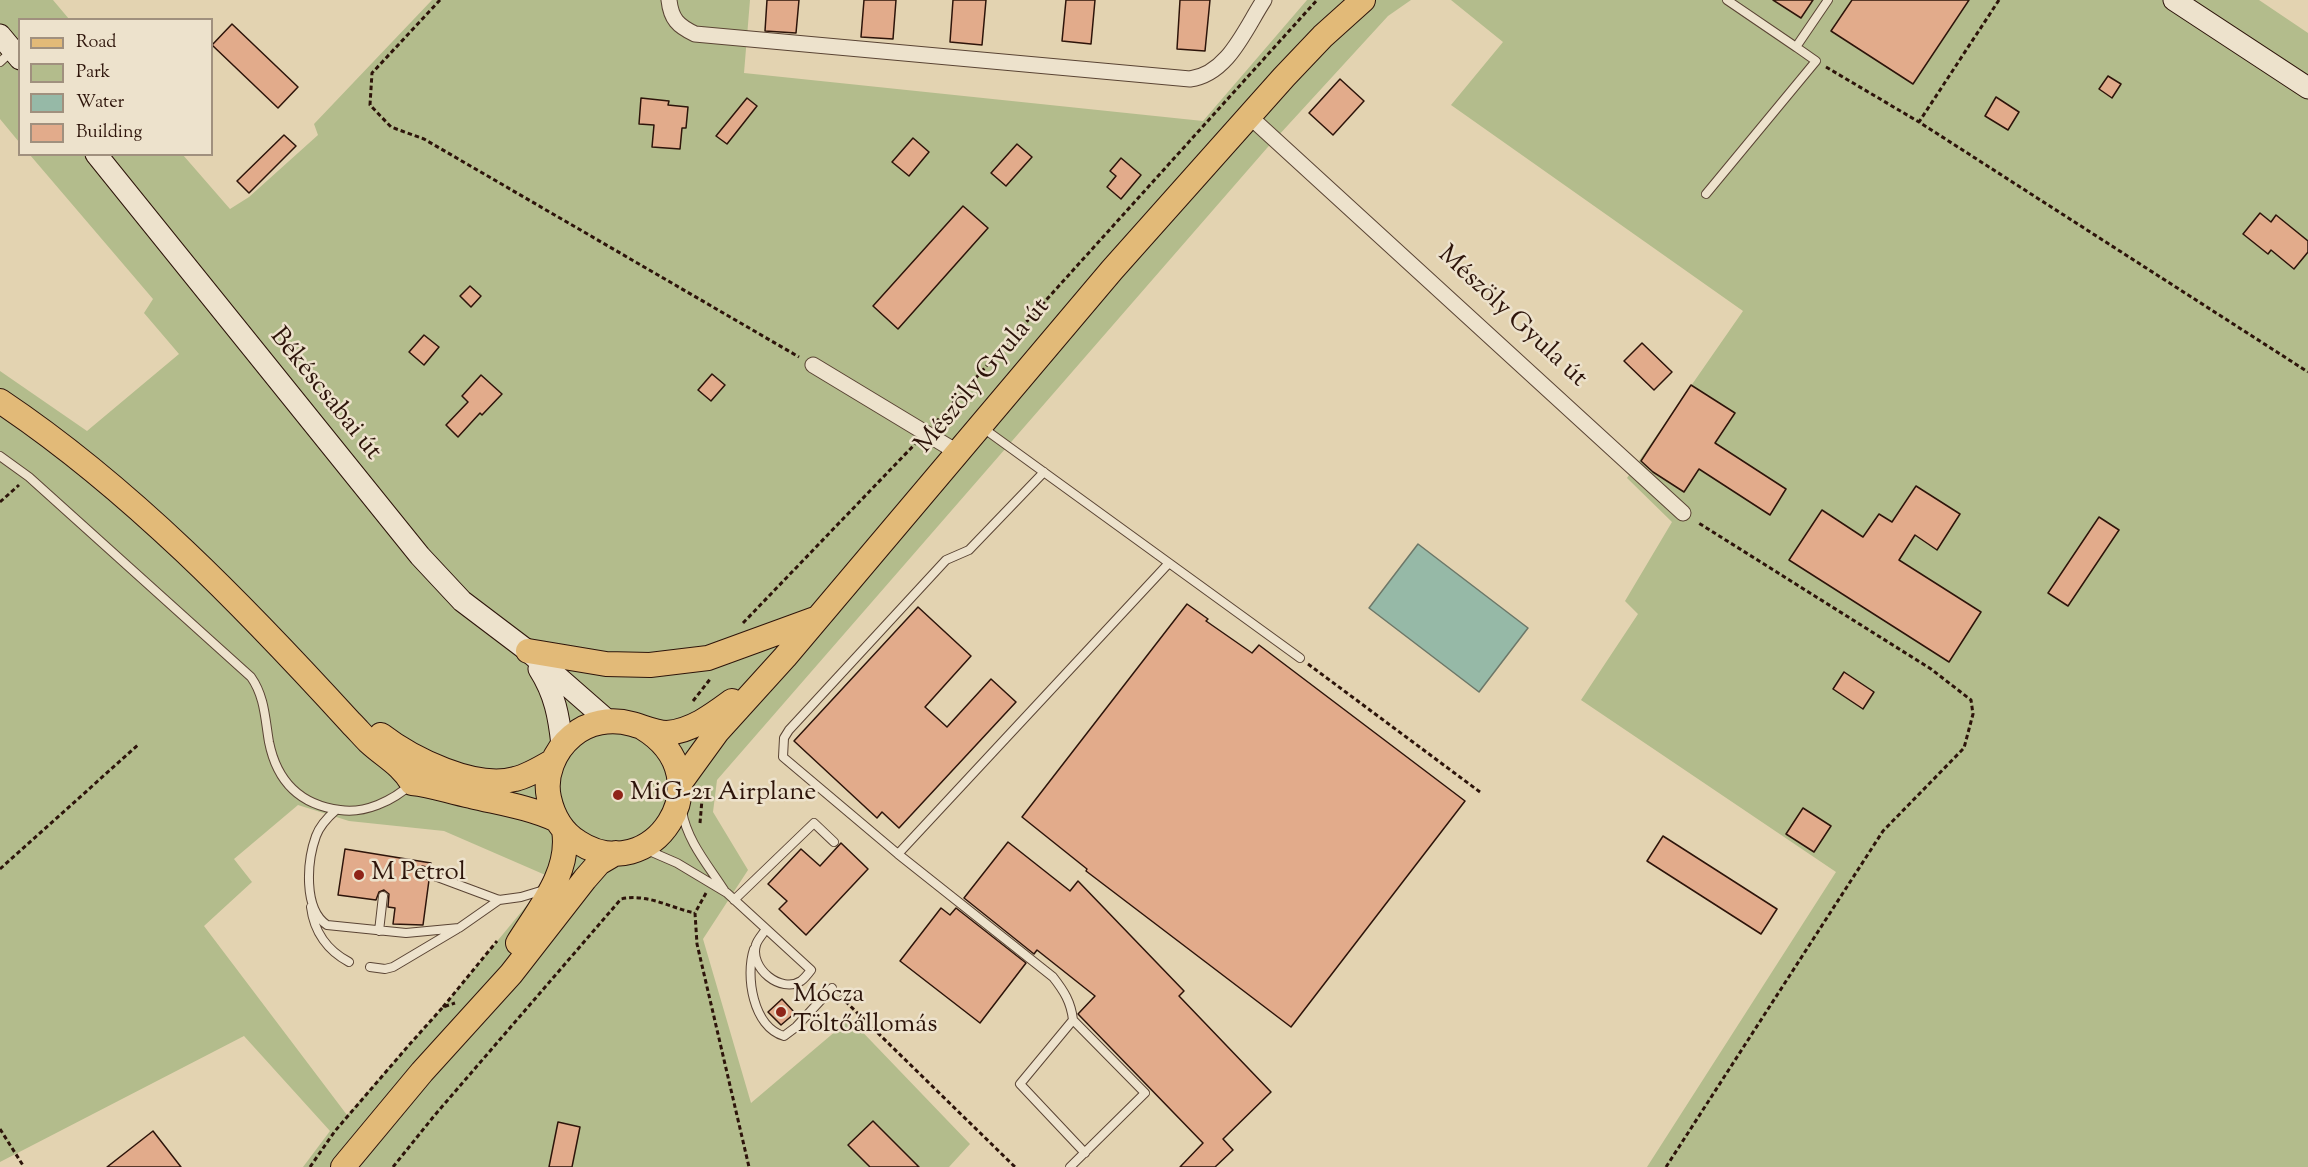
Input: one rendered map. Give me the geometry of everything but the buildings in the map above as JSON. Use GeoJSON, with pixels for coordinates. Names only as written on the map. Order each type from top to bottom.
{"type":"FeatureCollection","features":[{"type":"Feature","properties":{"kind":"main road","name":"Mészöly Gyula út"},"geometry":{"type":"LineString","coordinates":[[680,791],[717,732],[981,426],[1112,270],[1248,115],[1323,36],[1363,0]]}},
{"type":"Feature","properties":{"kind":"main road"},"geometry":{"type":"LineString","coordinates":[[0,401],[76,457],[153,521],[310,677],[367,741],[405,771],[412,783],[434,785],[469,796],[517,806],[560,825]]}},
{"type":"Feature","properties":{"kind":"main road"},"geometry":{"type":"LineString","coordinates":[[528,651],[606,664],[650,665],[708,658],[815,620]]}},
{"type":"Feature","properties":{"kind":"main road"},"geometry":{"type":"LineString","coordinates":[[310,677],[392,743],[426,763],[462,776],[508,780],[531,773],[558,753]]}},
{"type":"Feature","properties":{"kind":"main road","name":"Mészöly Gyula út"},"geometry":{"type":"LineString","coordinates":[[343,1167],[471,1003],[551,888],[563,866],[567,847],[548,795],[548,783],[558,753],[583,728],[608,721],[631,723],[666,733],[706,720],[766,677]]}},
{"type":"Feature","properties":{"kind":"main road","name":"Mészöly Gyula út"},"geometry":{"type":"LineString","coordinates":[[560,825],[583,845],[604,852],[616,853],[640,848],[659,835],[667,826],[675,814],[680,791],[678,770],[667,747],[643,728]]}},
{"type":"Feature","properties":{"kind":"main road","name":"Mészöly Gyula út"},"geometry":{"type":"LineString","coordinates":[[471,1003],[510,974],[585,879],[600,864],[616,853]]}},
{"type":"Feature","properties":{"kind":"street"},"geometry":{"type":"LineString","coordinates":[[669,0],[674,20],[695,33],[1190,79],[1215,71],[1230,53],[1264,0]]}},
{"type":"Feature","properties":{"kind":"street"},"geometry":{"type":"LineString","coordinates":[[2174,0],[2308,88]]}},
{"type":"Feature","properties":{"kind":"street","name":"Mészöly Gyula út"},"geometry":{"type":"LineString","coordinates":[[1248,115],[1683,513]]}},
{"type":"Feature","properties":{"kind":"street","name":"Békéscsabai út"},"geometry":{"type":"LineString","coordinates":[[98,156],[420,556],[462,601],[528,651],[608,721]]}},
{"type":"Feature","properties":{"kind":"street"},"geometry":{"type":"LineString","coordinates":[[813,365],[957,452]]}},
{"type":"Feature","properties":{"kind":"street","name":"Békéscsabai út"},"geometry":{"type":"LineString","coordinates":[[528,651],[553,694],[559,713],[558,753]]}},
{"type":"Feature","properties":{"kind":"lane"},"geometry":{"type":"LineString","coordinates":[[1706,194],[1816,61],[1727,0]]}},
{"type":"Feature","properties":{"kind":"lane"},"geometry":{"type":"LineString","coordinates":[[1796,47],[1828,0]]}},
{"type":"Feature","properties":{"kind":"lane"},"geometry":{"type":"LineString","coordinates":[[981,426],[1300,658]]}},
{"type":"Feature","properties":{"kind":"lane"},"geometry":{"type":"LineString","coordinates":[[0,456],[29,477],[251,677],[261,694],[272,754],[281,775],[306,800],[318,806],[353,812],[369,809],[404,790],[412,783]]}},
{"type":"Feature","properties":{"kind":"lane"},"geometry":{"type":"LineString","coordinates":[[1044,472],[969,550],[946,560],[789,730],[784,738],[783,757],[897,854],[1053,977],[1065,993],[1071,1006],[1073,1020],[1145,1093],[1070,1167]]}},
{"type":"Feature","properties":{"kind":"lane"},"geometry":{"type":"LineString","coordinates":[[897,854],[1168,564]]}},
{"type":"Feature","properties":{"kind":"lane"},"geometry":{"type":"LineString","coordinates":[[680,791],[684,824],[727,893],[811,970],[801,981],[790,984],[778,983],[761,969],[756,957],[756,945]]}},
{"type":"Feature","properties":{"kind":"lane"},"geometry":{"type":"LineString","coordinates":[[336,810],[322,824],[316,836],[309,870],[309,889],[312,918],[318,932],[329,947],[349,962]]}},
{"type":"Feature","properties":{"kind":"lane"},"geometry":{"type":"LineString","coordinates":[[734,900],[814,824],[834,842]]}},
{"type":"Feature","properties":{"kind":"lane"},"geometry":{"type":"LineString","coordinates":[[640,848],[677,863],[727,893]]}},
{"type":"Feature","properties":{"kind":"lane"},"geometry":{"type":"LineString","coordinates":[[424,872],[499,900]]}},
{"type":"Feature","properties":{"kind":"lane"},"geometry":{"type":"LineString","coordinates":[[370,967],[393,968],[459,928],[499,900],[521,897],[551,888]]}},
{"type":"Feature","properties":{"kind":"lane"},"geometry":{"type":"LineString","coordinates":[[309,889],[315,912],[327,925],[406,933],[459,928]]}},
{"type":"Feature","properties":{"kind":"lane"},"geometry":{"type":"LineString","coordinates":[[379,931],[383,896]]}},
{"type":"Feature","properties":{"kind":"lane"},"geometry":{"type":"LineString","coordinates":[[766,929],[756,945],[750,962],[750,978],[756,1005],[767,1028],[784,1036],[796,1027],[832,988]]}},
{"type":"Feature","properties":{"kind":"lane"},"geometry":{"type":"LineString","coordinates":[[1073,1020],[1020,1084],[1084,1153]]}},
{"type":"Feature","properties":{"kind":"path"},"geometry":{"type":"LineString","coordinates":[[441,0],[372,73],[370,105],[391,127],[423,139],[813,365]]}},
{"type":"Feature","properties":{"kind":"path"},"geometry":{"type":"LineString","coordinates":[[737,629],[926,433],[1317,0]]}},
{"type":"Feature","properties":{"kind":"path"},"geometry":{"type":"LineString","coordinates":[[1919,123],[1999,0]]}},
{"type":"Feature","properties":{"kind":"path"},"geometry":{"type":"LineString","coordinates":[[1816,61],[1919,123],[2308,372]]}},
{"type":"Feature","properties":{"kind":"path"},"geometry":{"type":"LineString","coordinates":[[0,501],[29,477]]}},
{"type":"Feature","properties":{"kind":"path"},"geometry":{"type":"LineString","coordinates":[[1666,1167],[1883,831],[1964,748],[1973,714],[1971,700],[1931,669],[1683,513]]}},
{"type":"Feature","properties":{"kind":"path"},"geometry":{"type":"LineString","coordinates":[[688,706],[709,683],[713,673],[708,658]]}},
{"type":"Feature","properties":{"kind":"path"},"geometry":{"type":"LineString","coordinates":[[1300,658],[1480,792]]}},
{"type":"Feature","properties":{"kind":"path"},"geometry":{"type":"LineString","coordinates":[[0,869],[139,744]]}},
{"type":"Feature","properties":{"kind":"path"},"geometry":{"type":"LineString","coordinates":[[711,884],[695,913],[697,944],[749,1167]]}},
{"type":"Feature","properties":{"kind":"path"},"geometry":{"type":"LineString","coordinates":[[393,1167],[621,899],[633,896],[647,898],[695,913]]}},
{"type":"Feature","properties":{"kind":"path"},"geometry":{"type":"LineString","coordinates":[[310,1167],[335,1131],[499,939]]}},
{"type":"Feature","properties":{"kind":"path"},"geometry":{"type":"LineString","coordinates":[[832,988],[1015,1167]]}},
{"type":"Feature","properties":{"kind":"path"},"geometry":{"type":"LineString","coordinates":[[443,1007],[471,1003]]}},
{"type":"Feature","properties":{"kind":"path"},"geometry":{"type":"LineString","coordinates":[[0,1129],[24,1167]]}},
{"type":"Feature","properties":{"kind":"green space"},"geometry":{"type":"Polygon","coordinates":[[[0,0],[53,0],[68,18],[18,18],[18,141],[0,119],[0,0]]]}},
{"type":"Feature","properties":{"kind":"green space"},"geometry":{"type":"Polygon","coordinates":[[[432,0],[750,0],[744,73],[1203,121],[1307,0],[1411,0],[1388,16],[1267,148],[717,780],[713,812],[748,870],[703,939],[751,1103],[850,1019],[970,1144],[949,1167],[303,1167],[330,1131],[244,1036],[0,1162],[0,371],[87,431],[179,354],[144,313],[153,299],[31,156],[184,156],[230,209],[249,197],[318,135],[314,124],[432,0]],[[298,805],[234,859],[252,882],[204,926],[347,1115],[443,1007],[550,877],[444,831],[349,821],[298,805]]]}},
{"type":"Feature","properties":{"kind":"green space"},"geometry":{"type":"Polygon","coordinates":[[[1451,0],[2259,0],[2308,33],[2308,1167],[1647,1167],[1836,872],[1581,700],[1638,614],[1625,601],[1672,522],[1627,478],[1743,311],[1451,105],[1503,42],[1451,0]]]}},
{"type":"Feature","properties":{"kind":"water"},"geometry":{"type":"Polygon","coordinates":[[[1418,544],[1528,628],[1479,692],[1369,608],[1418,544]]]}},
{"type":"Feature","properties":{"kind":"place","name":"MiG-21 Airplane"},"geometry":{"type":"Point","coordinates":[618,795]}},
{"type":"Feature","properties":{"kind":"place","name":"M Petrol"},"geometry":{"type":"Point","coordinates":[359,875]}},
{"type":"Feature","properties":{"kind":"place","name":"Mócza Töltőállomás"},"geometry":{"type":"Point","coordinates":[781,1012]}}]}
